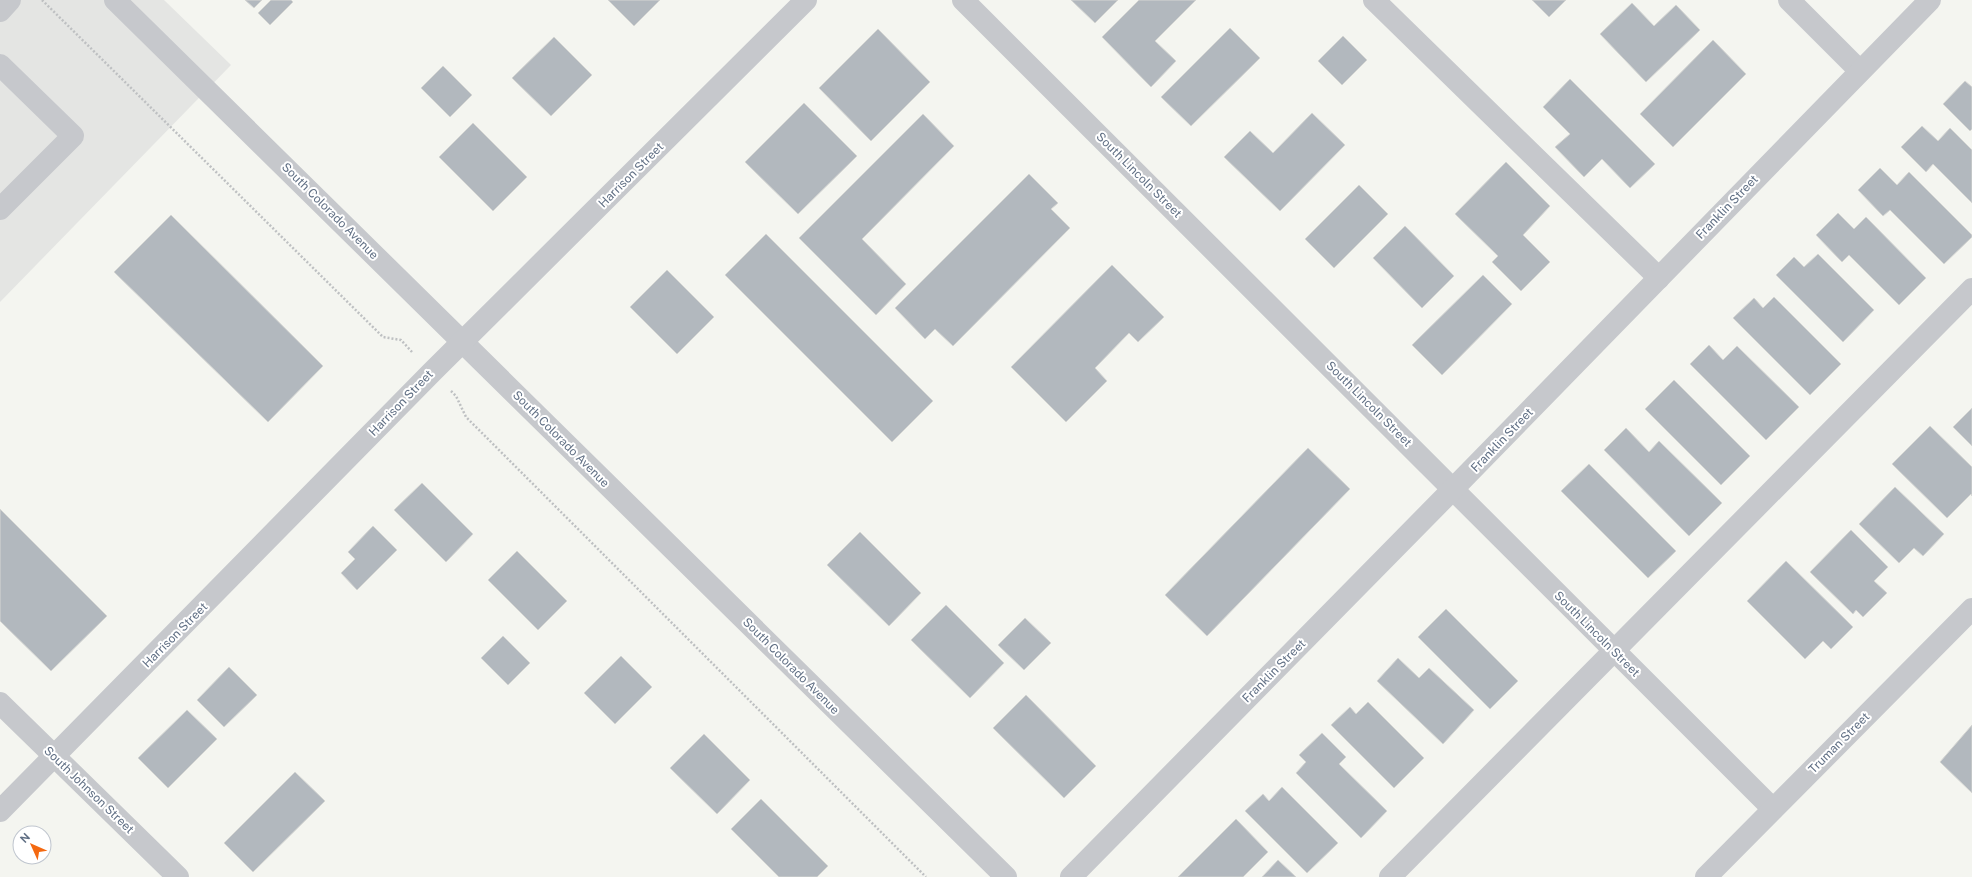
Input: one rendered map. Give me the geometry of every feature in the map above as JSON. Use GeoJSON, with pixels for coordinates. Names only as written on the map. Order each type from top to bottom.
{"type":"FeatureCollection","features":[{"type":"Feature","properties":{"kind":"street"},"geometry":{"type":"LineString","coordinates":[[0,10],[10,0]]}},
{"type":"Feature","properties":{"kind":"street","name":"South Colorado Avenue"},"geometry":{"type":"LineString","coordinates":[[115,0],[1006,877]]}},
{"type":"Feature","properties":{"kind":"street","name":"Harrison Street"},"geometry":{"type":"LineString","coordinates":[[0,811],[462,342],[806,0]]}},
{"type":"Feature","properties":{"kind":"street","name":"South Lincoln Street"},"geometry":{"type":"LineString","coordinates":[[963,0],[1453,489],[1613,651],[1773,809]]}},
{"type":"Feature","properties":{"kind":"street"},"geometry":{"type":"LineString","coordinates":[[1374,0],[1659,278]]}},
{"type":"Feature","properties":{"kind":"street"},"geometry":{"type":"LineString","coordinates":[[1789,0],[1860,71]]}},
{"type":"Feature","properties":{"kind":"street","name":"Franklin Street"},"geometry":{"type":"LineString","coordinates":[[1071,877],[1453,489],[1930,0]]}},
{"type":"Feature","properties":{"kind":"street"},"geometry":{"type":"LineString","coordinates":[[0,64],[73,136],[0,209]]}},
{"type":"Feature","properties":{"kind":"street"},"geometry":{"type":"LineString","coordinates":[[1390,877],[1972,290]]}},
{"type":"Feature","properties":{"kind":"street","name":"Truman Street"},"geometry":{"type":"LineString","coordinates":[[1706,877],[1972,609]]}},
{"type":"Feature","properties":{"kind":"street","name":"South Johnson Street"},"geometry":{"type":"LineString","coordinates":[[0,703],[178,877]]}},
{"type":"Feature","properties":{"kind":"path"},"geometry":{"type":"LineString","coordinates":[[42,0],[383,336],[401,340]]}},
{"type":"Feature","properties":{"kind":"path"},"geometry":{"type":"LineString","coordinates":[[456,396],[466,417],[926,877]]}},
{"type":"Feature","properties":{"kind":"shaded area"},"geometry":{"type":"Polygon","coordinates":[[[0,0],[164,0],[231,65],[0,302],[0,0]]]}},
{"type":"Feature","properties":{"kind":"building"},"geometry":{"type":"Polygon","coordinates":[[[245,0],[262,0],[254,8],[245,0]]]}},
{"type":"Feature","properties":{"kind":"building"},"geometry":{"type":"Polygon","coordinates":[[[271,0],[291,0],[293,2],[270,25],[258,13],[271,0]]]}},
{"type":"Feature","properties":{"kind":"building"},"geometry":{"type":"Polygon","coordinates":[[[608,0],[660,0],[634,26],[608,0]]]}},
{"type":"Feature","properties":{"kind":"building"},"geometry":{"type":"Polygon","coordinates":[[[1071,0],[1118,0],[1095,23],[1071,0]]]}},
{"type":"Feature","properties":{"kind":"building"},"geometry":{"type":"Polygon","coordinates":[[[1139,0],[1196,0],[1155,41],[1176,61],[1151,87],[1102,37],[1139,0]]]}},
{"type":"Feature","properties":{"kind":"building"},"geometry":{"type":"Polygon","coordinates":[[[1532,0],[1566,0],[1549,17],[1532,0]]]}},
{"type":"Feature","properties":{"kind":"building"},"geometry":{"type":"Polygon","coordinates":[[[1632,3],[1654,26],[1676,5],[1700,30],[1646,82],[1600,34],[1632,3]]]}},
{"type":"Feature","properties":{"kind":"building"},"geometry":{"type":"Polygon","coordinates":[[[1230,28],[1260,58],[1191,126],[1161,97],[1230,28]]]}},
{"type":"Feature","properties":{"kind":"building"},"geometry":{"type":"Polygon","coordinates":[[[878,29],[930,82],[871,141],[819,88],[878,29]]]}},
{"type":"Feature","properties":{"kind":"building"},"geometry":{"type":"Polygon","coordinates":[[[1343,36],[1367,60],[1342,85],[1318,61],[1343,36]]]}},
{"type":"Feature","properties":{"kind":"building"},"geometry":{"type":"Polygon","coordinates":[[[554,37],[592,75],[551,116],[512,78],[554,37]]]}},
{"type":"Feature","properties":{"kind":"building"},"geometry":{"type":"Polygon","coordinates":[[[1713,40],[1746,74],[1673,147],[1640,114],[1713,40]]]}},
{"type":"Feature","properties":{"kind":"building"},"geometry":{"type":"Polygon","coordinates":[[[443,66],[472,95],[450,117],[421,88],[443,66]]]}},
{"type":"Feature","properties":{"kind":"building"},"geometry":{"type":"Polygon","coordinates":[[[1570,79],[1655,164],[1630,188],[1602,159],[1584,177],[1555,147],[1570,134],[1543,107],[1570,79]]]}},
{"type":"Feature","properties":{"kind":"building"},"geometry":{"type":"Polygon","coordinates":[[[1965,81],[1972,87],[1972,129],[1970,131],[1943,104],[1965,81]]]}},
{"type":"Feature","properties":{"kind":"building"},"geometry":{"type":"Polygon","coordinates":[[[804,103],[857,156],[798,214],[745,162],[804,103]]]}},
{"type":"Feature","properties":{"kind":"building"},"geometry":{"type":"Polygon","coordinates":[[[1312,113],[1345,145],[1280,211],[1224,157],[1250,131],[1273,153],[1312,113]]]}},
{"type":"Feature","properties":{"kind":"building"},"geometry":{"type":"Polygon","coordinates":[[[923,114],[954,146],[862,239],[906,284],[876,315],[799,238],[923,114]]]}},
{"type":"Feature","properties":{"kind":"building"},"geometry":{"type":"Polygon","coordinates":[[[473,123],[527,177],[493,211],[439,157],[473,123]]]}},
{"type":"Feature","properties":{"kind":"building"},"geometry":{"type":"Polygon","coordinates":[[[1922,126],[1938,141],[1950,128],[1972,150],[1972,203],[1933,164],[1926,172],[1901,147],[1922,126]]]}},
{"type":"Feature","properties":{"kind":"building"},"geometry":{"type":"Polygon","coordinates":[[[1506,162],[1550,206],[1523,235],[1550,262],[1521,291],[1492,262],[1498,256],[1455,214],[1506,162]]]}},
{"type":"Feature","properties":{"kind":"building"},"geometry":{"type":"Polygon","coordinates":[[[1880,168],[1897,185],[1909,172],[1972,235],[1972,237],[1944,264],[1890,210],[1883,216],[1858,190],[1880,168]]]}},
{"type":"Feature","properties":{"kind":"building"},"geometry":{"type":"Polygon","coordinates":[[[1029,174],[1058,203],[1051,209],[1070,228],[953,346],[935,329],[925,339],[895,308],[1029,174]]]}},
{"type":"Feature","properties":{"kind":"building"},"geometry":{"type":"Polygon","coordinates":[[[1359,185],[1388,214],[1334,268],[1305,239],[1359,185]]]}},
{"type":"Feature","properties":{"kind":"building"},"geometry":{"type":"Polygon","coordinates":[[[1838,213],[1854,229],[1866,217],[1926,278],[1899,305],[1849,255],[1842,262],[1816,235],[1838,213]]]}},
{"type":"Feature","properties":{"kind":"building"},"geometry":{"type":"Polygon","coordinates":[[[171,215],[323,366],[268,422],[114,272],[171,215]]]}},
{"type":"Feature","properties":{"kind":"building"},"geometry":{"type":"Polygon","coordinates":[[[1405,226],[1454,276],[1422,308],[1373,258],[1405,226]]]}},
{"type":"Feature","properties":{"kind":"building"},"geometry":{"type":"Polygon","coordinates":[[[766,234],[933,401],[892,442],[725,275],[766,234]]]}},
{"type":"Feature","properties":{"kind":"building"},"geometry":{"type":"Polygon","coordinates":[[[1818,254],[1874,310],[1843,342],[1776,275],[1794,257],[1804,267],[1818,254]]]}},
{"type":"Feature","properties":{"kind":"building"},"geometry":{"type":"Polygon","coordinates":[[[1112,265],[1164,317],[1138,342],[1129,333],[1095,368],[1107,381],[1066,422],[1011,367],[1112,265]]]}},
{"type":"Feature","properties":{"kind":"building"},"geometry":{"type":"Polygon","coordinates":[[[667,270],[714,317],[677,354],[630,307],[667,270]]]}},
{"type":"Feature","properties":{"kind":"building"},"geometry":{"type":"Polygon","coordinates":[[[1483,275],[1512,304],[1442,375],[1412,345],[1483,275]]]}},
{"type":"Feature","properties":{"kind":"building"},"geometry":{"type":"Polygon","coordinates":[[[1774,297],[1841,364],[1810,395],[1733,318],[1754,298],[1763,308],[1774,297]]]}},
{"type":"Feature","properties":{"kind":"building"},"geometry":{"type":"Polygon","coordinates":[[[1709,345],[1723,360],[1737,346],[1799,407],[1766,440],[1690,364],[1709,345]]]}},
{"type":"Feature","properties":{"kind":"building"},"geometry":{"type":"Polygon","coordinates":[[[1674,380],[1750,456],[1721,485],[1645,409],[1674,380]]]}},
{"type":"Feature","properties":{"kind":"building"},"geometry":{"type":"Polygon","coordinates":[[[1972,408],[1972,446],[1953,427],[1972,408]]]}},
{"type":"Feature","properties":{"kind":"building"},"geometry":{"type":"Polygon","coordinates":[[[1930,426],[1972,467],[1972,496],[1971,494],[1947,518],[1892,464],[1930,426]]]}},
{"type":"Feature","properties":{"kind":"building"},"geometry":{"type":"Polygon","coordinates":[[[1626,428],[1649,452],[1659,441],[1722,503],[1689,536],[1604,450],[1626,428]]]}},
{"type":"Feature","properties":{"kind":"building"},"geometry":{"type":"Polygon","coordinates":[[[1308,448],[1350,489],[1207,636],[1165,595],[1308,448]]]}},
{"type":"Feature","properties":{"kind":"building"},"geometry":{"type":"Polygon","coordinates":[[[1589,464],[1676,551],[1648,578],[1561,491],[1589,464]]]}},
{"type":"Feature","properties":{"kind":"building"},"geometry":{"type":"Polygon","coordinates":[[[422,483],[473,534],[446,562],[394,510],[422,483]]]}},
{"type":"Feature","properties":{"kind":"building"},"geometry":{"type":"Polygon","coordinates":[[[1895,487],[1944,534],[1923,556],[1914,548],[1899,563],[1859,524],[1895,487]]]}},
{"type":"Feature","properties":{"kind":"building"},"geometry":{"type":"Polygon","coordinates":[[[0,509],[107,616],[51,671],[0,621],[0,509]]]}},
{"type":"Feature","properties":{"kind":"building"},"geometry":{"type":"Polygon","coordinates":[[[373,526],[397,550],[357,590],[341,573],[355,559],[348,552],[373,526]]]}},
{"type":"Feature","properties":{"kind":"building"},"geometry":{"type":"Polygon","coordinates":[[[1851,530],[1888,567],[1874,581],[1887,593],[1863,617],[1856,610],[1853,614],[1810,572],[1851,530]]]}},
{"type":"Feature","properties":{"kind":"building"},"geometry":{"type":"Polygon","coordinates":[[[860,532],[921,593],[889,626],[827,565],[860,532]]]}},
{"type":"Feature","properties":{"kind":"building"},"geometry":{"type":"Polygon","coordinates":[[[517,551],[567,601],[538,630],[488,580],[517,551]]]}},
{"type":"Feature","properties":{"kind":"building"},"geometry":{"type":"Polygon","coordinates":[[[1786,561],[1853,627],[1831,649],[1823,641],[1805,659],[1747,601],[1786,561]]]}},
{"type":"Feature","properties":{"kind":"building"},"geometry":{"type":"Polygon","coordinates":[[[946,605],[1004,663],[970,698],[911,640],[946,605]]]}},
{"type":"Feature","properties":{"kind":"building"},"geometry":{"type":"Polygon","coordinates":[[[1446,609],[1518,681],[1490,709],[1418,637],[1446,609]]]}},
{"type":"Feature","properties":{"kind":"building"},"geometry":{"type":"Polygon","coordinates":[[[1025,618],[1051,643],[1024,670],[998,645],[1025,618]]]}},
{"type":"Feature","properties":{"kind":"building"},"geometry":{"type":"Polygon","coordinates":[[[503,636],[530,663],[508,685],[481,658],[503,636]]]}},
{"type":"Feature","properties":{"kind":"building"},"geometry":{"type":"Polygon","coordinates":[[[621,656],[652,687],[615,724],[584,693],[621,656]]]}},
{"type":"Feature","properties":{"kind":"building"},"geometry":{"type":"Polygon","coordinates":[[[1398,658],[1419,678],[1429,668],[1474,710],[1443,744],[1377,681],[1398,658]]]}},
{"type":"Feature","properties":{"kind":"building"},"geometry":{"type":"Polygon","coordinates":[[[229,667],[257,695],[224,727],[197,700],[229,667]]]}},
{"type":"Feature","properties":{"kind":"building"},"geometry":{"type":"Polygon","coordinates":[[[1026,695],[1096,766],[1064,798],[993,728],[1026,695]]]}},
{"type":"Feature","properties":{"kind":"building"},"geometry":{"type":"Polygon","coordinates":[[[1368,702],[1424,758],[1394,788],[1331,725],[1350,707],[1356,714],[1368,702]]]}},
{"type":"Feature","properties":{"kind":"building"},"geometry":{"type":"Polygon","coordinates":[[[187,710],[217,739],[168,788],[138,758],[187,710]]]}},
{"type":"Feature","properties":{"kind":"building"},"geometry":{"type":"Polygon","coordinates":[[[1972,725],[1972,793],[1940,762],[1972,725]]]}},
{"type":"Feature","properties":{"kind":"building"},"geometry":{"type":"Polygon","coordinates":[[[1322,733],[1346,757],[1339,764],[1387,811],[1361,838],[1296,773],[1306,762],[1299,755],[1322,733]]]}},
{"type":"Feature","properties":{"kind":"building"},"geometry":{"type":"Polygon","coordinates":[[[704,734],[750,780],[717,814],[670,768],[704,734]]]}},
{"type":"Feature","properties":{"kind":"building"},"geometry":{"type":"Polygon","coordinates":[[[295,772],[325,801],[253,872],[224,843],[295,772]]]}},
{"type":"Feature","properties":{"kind":"building"},"geometry":{"type":"Polygon","coordinates":[[[1282,787],[1338,843],[1307,873],[1245,811],[1263,794],[1269,801],[1282,787]]]}},
{"type":"Feature","properties":{"kind":"building"},"geometry":{"type":"Polygon","coordinates":[[[761,799],[828,866],[817,877],[779,877],[731,829],[761,799]]]}},
{"type":"Feature","properties":{"kind":"building"},"geometry":{"type":"Polygon","coordinates":[[[1236,819],[1268,852],[1243,877],[1178,877],[1236,819]]]}},
{"type":"Feature","properties":{"kind":"building"},"geometry":{"type":"Polygon","coordinates":[[[1278,860],[1296,877],[1262,877],[1278,860]]]}}]}
